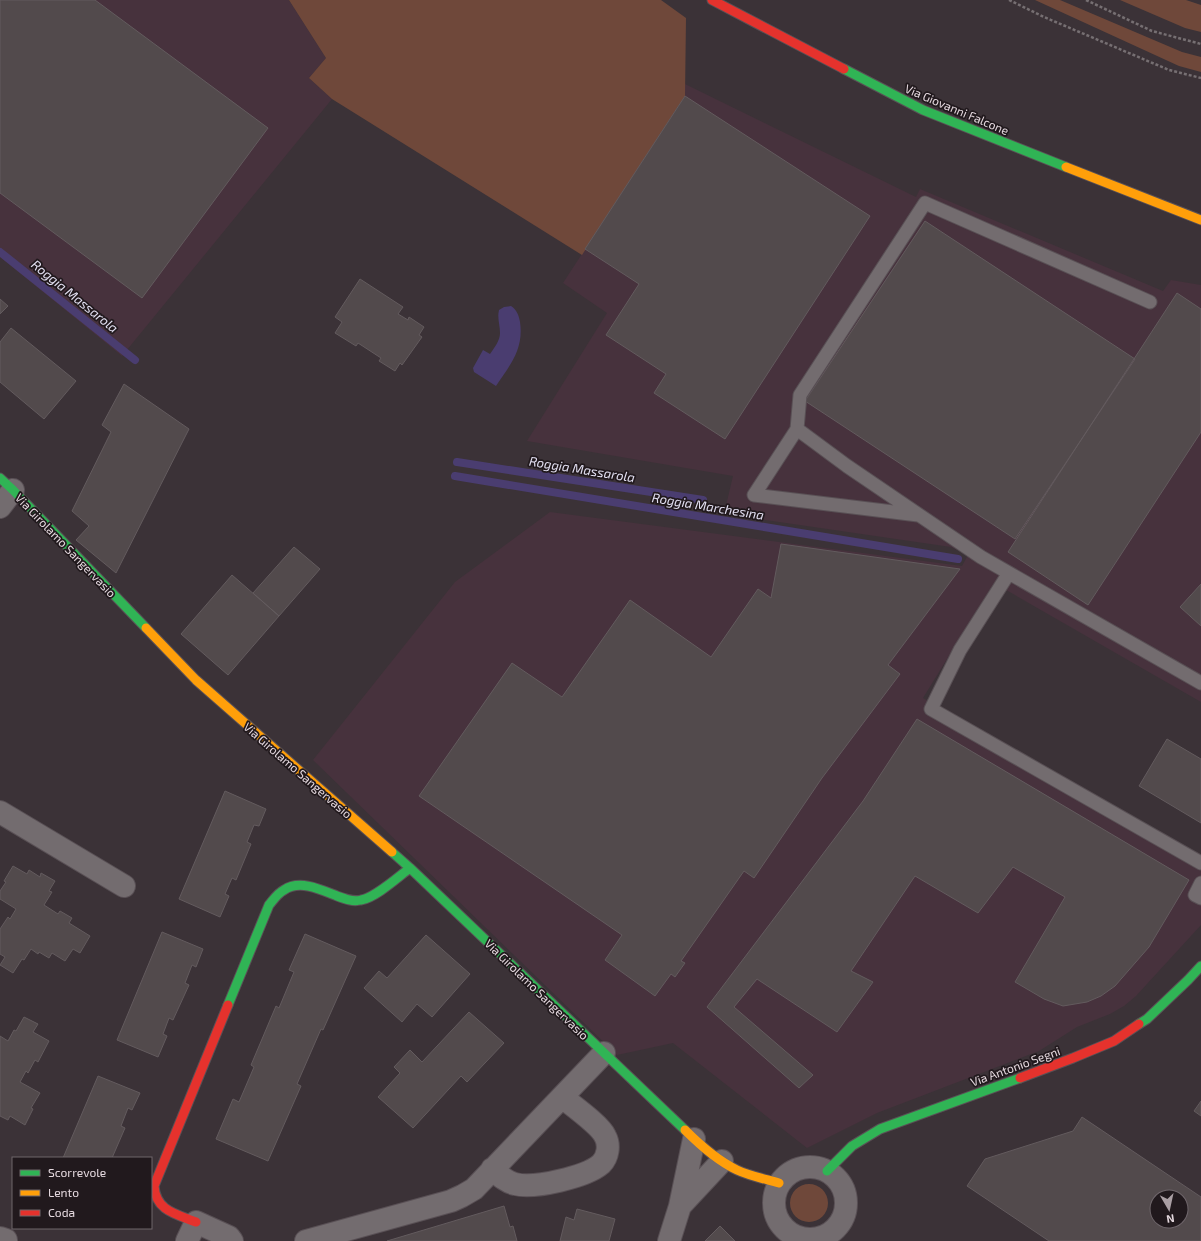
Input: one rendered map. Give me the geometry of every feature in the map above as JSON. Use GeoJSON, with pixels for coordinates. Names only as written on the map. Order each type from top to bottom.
{"type":"FeatureCollection","features":[{"type":"Feature","properties":{"kind":"street","name":"Via Giovanni Falcone"},"geometry":{"type":"LineString","coordinates":[[712,0],[923,110],[1201,220]]}},
{"type":"Feature","properties":{"kind":"street"},"geometry":{"type":"LineString","coordinates":[[0,507],[6,484]]}},
{"type":"Feature","properties":{"kind":"street","name":"Via Girolamo Sangervasio"},"geometry":{"type":"LineString","coordinates":[[6,484],[196,680],[410,868],[694,1139],[722,1161],[738,1170],[749,1175],[779,1183]]}},
{"type":"Feature","properties":{"kind":"street"},"geometry":{"type":"LineString","coordinates":[[0,812],[124,886]]}},
{"type":"Feature","properties":{"kind":"street"},"geometry":{"type":"LineString","coordinates":[[232,1241],[229,1237],[191,1232],[157,1202],[154,1194],[154,1186],[269,905],[276,895],[285,888],[296,885],[307,886],[344,899],[354,901],[364,900],[410,868]]}},
{"type":"Feature","properties":{"kind":"street","name":"Via Antonio Segni"},"geometry":{"type":"LineString","coordinates":[[827,1171],[852,1146],[880,1129],[1066,1061],[1114,1040],[1147,1019],[1201,966]]}},
{"type":"Feature","properties":{"kind":"street"},"geometry":{"type":"LineString","coordinates":[[306,1241],[451,1201],[474,1189],[604,1053]]}},
{"type":"Feature","properties":{"kind":"street"},"geometry":{"type":"LineString","coordinates":[[492,1170],[514,1184],[526,1186],[540,1185],[577,1176],[602,1164],[607,1154],[608,1146],[606,1136],[600,1128],[562,1097]]}},
{"type":"Feature","properties":{"kind":"street"},"geometry":{"type":"LineString","coordinates":[[669,1241],[680,1206],[694,1139]]}},
{"type":"Feature","properties":{"kind":"street"},"geometry":{"type":"LineString","coordinates":[[680,1206],[722,1161]]}},
{"type":"Feature","properties":{"kind":"street"},"geometry":{"type":"LineString","coordinates":[[806,1166],[817,1167],[827,1171],[839,1181],[843,1188],[846,1196],[845,1212],[838,1226],[826,1238],[799,1238],[782,1227],[778,1221],[774,1209],[774,1196],[779,1183],[786,1175],[796,1169],[806,1166]]}},
{"type":"Feature","properties":{"kind":"street"},"geometry":{"type":"LineString","coordinates":[[0,1238],[6,1240]]}},
{"type":"Feature","properties":{"kind":"lane"},"geometry":{"type":"LineString","coordinates":[[918,515],[754,495],[797,429],[800,395],[925,202],[1150,302]]}},
{"type":"Feature","properties":{"kind":"lane"},"geometry":{"type":"LineString","coordinates":[[797,429],[918,515],[981,557],[1201,683]]}},
{"type":"Feature","properties":{"kind":"lane"},"geometry":{"type":"LineString","coordinates":[[1009,574],[960,650],[930,709],[1201,863]]}},
{"type":"Feature","properties":{"kind":"lane"},"geometry":{"type":"LineString","coordinates":[[1201,884],[1195,895],[1201,898]]}},
{"type":"Feature","properties":{"kind":"path"},"geometry":{"type":"LineString","coordinates":[[1009,0],[1044,17],[1169,70],[1201,78]]}},
{"type":"Feature","properties":{"kind":"path"},"geometry":{"type":"LineString","coordinates":[[1086,0],[1152,31],[1201,44]]}},
{"type":"Feature","properties":{"kind":"shaded area"},"geometry":{"type":"Polygon","coordinates":[[[0,0],[289,0],[326,58],[309,78],[332,99],[122,356],[0,257],[0,0]]]}},
{"type":"Feature","properties":{"kind":"shaded area"},"geometry":{"type":"Polygon","coordinates":[[[289,0],[661,0],[686,18],[685,96],[582,255],[332,99],[309,78],[326,58],[289,0]]]}},
{"type":"Feature","properties":{"kind":"shaded area"},"geometry":{"type":"Polygon","coordinates":[[[1035,0],[1060,0],[1182,52],[1201,57],[1201,72],[1179,66],[1035,0]]]}},
{"type":"Feature","properties":{"kind":"shaded area"},"geometry":{"type":"Polygon","coordinates":[[[1120,0],[1186,0],[1201,5],[1201,32],[1185,28],[1120,0]]]}},
{"type":"Feature","properties":{"kind":"shaded area"},"geometry":{"type":"Polygon","coordinates":[[[685,84],[916,197],[920,189],[1163,291],[1171,280],[1201,285],[1201,702],[994,583],[923,698],[1201,855],[1201,925],[1136,996],[1124,1006],[1110,1014],[1077,1027],[1039,1051],[877,1113],[807,1148],[673,1043],[617,1055],[313,760],[455,582],[550,512],[962,566],[968,555],[951,547],[724,514],[733,476],[527,441],[607,313],[563,283],[685,96],[685,84]]]}},
{"type":"Feature","properties":{"kind":"shaded area"},"geometry":{"type":"Polygon","coordinates":[[[511,306],[516,311],[519,318],[521,332],[520,340],[515,356],[496,386],[474,372],[473,368],[483,350],[490,354],[498,342],[500,336],[498,316],[499,310],[504,307],[511,306]]]}},
{"type":"Feature","properties":{"kind":"shaded area"},"geometry":{"type":"Polygon","coordinates":[[[809,1184],[819,1187],[825,1193],[828,1203],[825,1213],[819,1219],[809,1222],[799,1219],[793,1213],[790,1203],[793,1193],[799,1187],[809,1184]]]}},
{"type":"Feature","properties":{"kind":"building"},"geometry":{"type":"Polygon","coordinates":[[[0,0],[95,0],[268,128],[142,298],[0,193],[0,0]]]}},
{"type":"Feature","properties":{"kind":"building"},"geometry":{"type":"Polygon","coordinates":[[[685,96],[870,216],[725,439],[654,393],[666,374],[606,335],[639,284],[585,249],[685,96]]]}},
{"type":"Feature","properties":{"kind":"building"},"geometry":{"type":"Polygon","coordinates":[[[925,221],[1135,359],[1015,539],[805,401],[925,221]]]}},
{"type":"Feature","properties":{"kind":"building"},"geometry":{"type":"Polygon","coordinates":[[[360,279],[403,307],[398,314],[408,320],[409,317],[424,327],[419,335],[422,337],[402,365],[400,363],[395,371],[379,361],[381,358],[358,343],[356,346],[335,333],[342,322],[335,317],[360,279]]]}},
{"type":"Feature","properties":{"kind":"building"},"geometry":{"type":"Polygon","coordinates":[[[1177,293],[1201,309],[1201,432],[1088,605],[1008,552],[1177,293]]]}},
{"type":"Feature","properties":{"kind":"building"},"geometry":{"type":"Polygon","coordinates":[[[0,299],[8,306],[0,314],[0,299]]]}},
{"type":"Feature","properties":{"kind":"building"},"geometry":{"type":"Polygon","coordinates":[[[11,328],[76,381],[44,419],[0,382],[0,342],[11,328]]]}},
{"type":"Feature","properties":{"kind":"building"},"geometry":{"type":"Polygon","coordinates":[[[124,384],[189,429],[116,573],[76,540],[89,526],[72,511],[111,432],[102,425],[124,384]]]}},
{"type":"Feature","properties":{"kind":"building"},"geometry":{"type":"Polygon","coordinates":[[[781,544],[960,569],[888,665],[900,674],[822,778],[754,878],[744,871],[681,961],[685,963],[675,977],[671,974],[655,996],[605,960],[622,935],[419,796],[512,663],[562,697],[630,600],[711,657],[758,589],[771,598],[781,544]]]}},
{"type":"Feature","properties":{"kind":"building"},"geometry":{"type":"Polygon","coordinates":[[[294,547],[320,569],[279,616],[253,593],[294,547]]]}},
{"type":"Feature","properties":{"kind":"building"},"geometry":{"type":"Polygon","coordinates":[[[232,575],[279,616],[228,675],[181,634],[232,575]]]}},
{"type":"Feature","properties":{"kind":"building"},"geometry":{"type":"Polygon","coordinates":[[[1201,584],[1201,626],[1180,607],[1201,584]]]}},
{"type":"Feature","properties":{"kind":"building"},"geometry":{"type":"Polygon","coordinates":[[[917,719],[1189,880],[1149,947],[1115,986],[1101,996],[1087,1002],[1063,1006],[1044,999],[1015,982],[1065,897],[1013,867],[978,913],[915,876],[851,971],[873,982],[837,1032],[757,979],[734,1007],[813,1075],[799,1088],[707,1007],[863,801],[917,719]]]}},
{"type":"Feature","properties":{"kind":"building"},"geometry":{"type":"Polygon","coordinates":[[[1167,739],[1201,759],[1201,823],[1139,786],[1167,739]]]}},
{"type":"Feature","properties":{"kind":"building"},"geometry":{"type":"Polygon","coordinates":[[[225,791],[266,809],[259,826],[254,825],[247,842],[251,844],[236,880],[232,878],[225,894],[229,896],[220,917],[179,899],[225,791]]]}},
{"type":"Feature","properties":{"kind":"building"},"geometry":{"type":"Polygon","coordinates":[[[13,866],[27,874],[29,870],[40,877],[41,873],[55,881],[49,891],[52,892],[44,905],[58,914],[60,911],[72,918],[69,923],[90,936],[80,953],[73,949],[65,961],[52,953],[49,958],[39,952],[38,954],[31,949],[13,973],[0,965],[5,957],[0,954],[0,929],[8,917],[10,919],[16,909],[0,899],[0,891],[13,866]]]}},
{"type":"Feature","properties":{"kind":"building"},"geometry":{"type":"Polygon","coordinates":[[[162,932],[203,949],[196,967],[192,965],[185,983],[189,985],[173,1020],[169,1018],[163,1034],[167,1036],[158,1057],[117,1040],[162,932]]]}},
{"type":"Feature","properties":{"kind":"building"},"geometry":{"type":"Polygon","coordinates":[[[305,934],[356,956],[323,1030],[321,1029],[297,1084],[301,1086],[268,1161],[216,1139],[233,1099],[239,1102],[254,1067],[251,1065],[276,1006],[279,1008],[294,972],[289,970],[305,934]]]}},
{"type":"Feature","properties":{"kind":"building"},"geometry":{"type":"Polygon","coordinates":[[[426,935],[470,974],[432,1017],[417,1004],[402,1022],[364,988],[379,971],[387,978],[426,935]]]}},
{"type":"Feature","properties":{"kind":"building"},"geometry":{"type":"Polygon","coordinates":[[[469,1012],[504,1043],[467,1082],[461,1076],[413,1128],[378,1097],[400,1073],[394,1067],[410,1050],[422,1062],[469,1012]]]}},
{"type":"Feature","properties":{"kind":"building"},"geometry":{"type":"Polygon","coordinates":[[[24,1017],[38,1024],[33,1032],[49,1041],[38,1062],[35,1060],[28,1073],[26,1071],[20,1082],[40,1093],[31,1108],[33,1109],[25,1125],[10,1116],[8,1120],[0,1116],[0,1036],[8,1041],[24,1017]]]}},
{"type":"Feature","properties":{"kind":"building"},"geometry":{"type":"Polygon","coordinates":[[[98,1076],[140,1093],[132,1110],[128,1108],[121,1126],[125,1128],[112,1157],[63,1157],[98,1076]]]}},
{"type":"Feature","properties":{"kind":"building"},"geometry":{"type":"Polygon","coordinates":[[[1201,1101],[1201,1116],[1194,1111],[1201,1101]]]}},
{"type":"Feature","properties":{"kind":"building"},"geometry":{"type":"Polygon","coordinates":[[[1082,1117],[1201,1197],[1201,1241],[1049,1241],[967,1186],[985,1159],[1073,1131],[1082,1117]]]}},
{"type":"Feature","properties":{"kind":"building"},"geometry":{"type":"Polygon","coordinates":[[[504,1206],[510,1227],[513,1226],[517,1241],[387,1241],[504,1206]]]}},
{"type":"Feature","properties":{"kind":"building"},"geometry":{"type":"Polygon","coordinates":[[[577,1209],[615,1219],[609,1241],[560,1241],[566,1217],[574,1220],[577,1209]]]}},
{"type":"Feature","properties":{"kind":"building"},"geometry":{"type":"Polygon","coordinates":[[[720,1226],[735,1241],[705,1241],[720,1226]]]}},
{"type":"Feature","properties":{"kind":"waterway","name":"Roggia Massarola"},"geometry":{"type":"LineString","coordinates":[[0,252],[135,360]]}},
{"type":"Feature","properties":{"kind":"waterway","name":"Roggia Massarola"},"geometry":{"type":"LineString","coordinates":[[457,462],[703,500]]}},
{"type":"Feature","properties":{"kind":"waterway","name":"Roggia Marchesina"},"geometry":{"type":"LineString","coordinates":[[455,476],[958,559]]}},
{"type":"Feature","properties":{"kind":"traffic: fast"},"geometry":{"type":"LineString","coordinates":[[844,69],[923,110],[1066,167]]}},
{"type":"Feature","properties":{"kind":"traffic: fast"},"geometry":{"type":"LineString","coordinates":[[0,478],[146,628]]}},
{"type":"Feature","properties":{"kind":"traffic: fast"},"geometry":{"type":"LineString","coordinates":[[392,852],[685,1130]]}},
{"type":"Feature","properties":{"kind":"traffic: fast"},"geometry":{"type":"LineString","coordinates":[[228,1005],[269,905],[276,896],[290,887],[304,885],[349,900],[361,900],[373,895],[393,882],[410,868]]}},
{"type":"Feature","properties":{"kind":"traffic: fast"},"geometry":{"type":"LineString","coordinates":[[1139,1024],[1147,1019],[1201,966]]}},
{"type":"Feature","properties":{"kind":"traffic: fast"},"geometry":{"type":"LineString","coordinates":[[827,1171],[852,1146],[880,1129],[1020,1078]]}},
{"type":"Feature","properties":{"kind":"traffic: slow"},"geometry":{"type":"LineString","coordinates":[[1066,167],[1201,220]]}},
{"type":"Feature","properties":{"kind":"traffic: slow"},"geometry":{"type":"LineString","coordinates":[[146,628],[196,680],[392,852]]}},
{"type":"Feature","properties":{"kind":"traffic: slow"},"geometry":{"type":"LineString","coordinates":[[685,1130],[710,1152],[737,1170],[779,1183]]}},
{"type":"Feature","properties":{"kind":"traffic: jam"},"geometry":{"type":"LineString","coordinates":[[712,0],[844,69]]}},
{"type":"Feature","properties":{"kind":"traffic: jam"},"geometry":{"type":"LineString","coordinates":[[196,1222],[174,1214],[163,1206],[159,1201],[154,1186],[228,1005]]}},
{"type":"Feature","properties":{"kind":"traffic: jam"},"geometry":{"type":"LineString","coordinates":[[1020,1078],[1114,1041],[1139,1024]]}}]}
